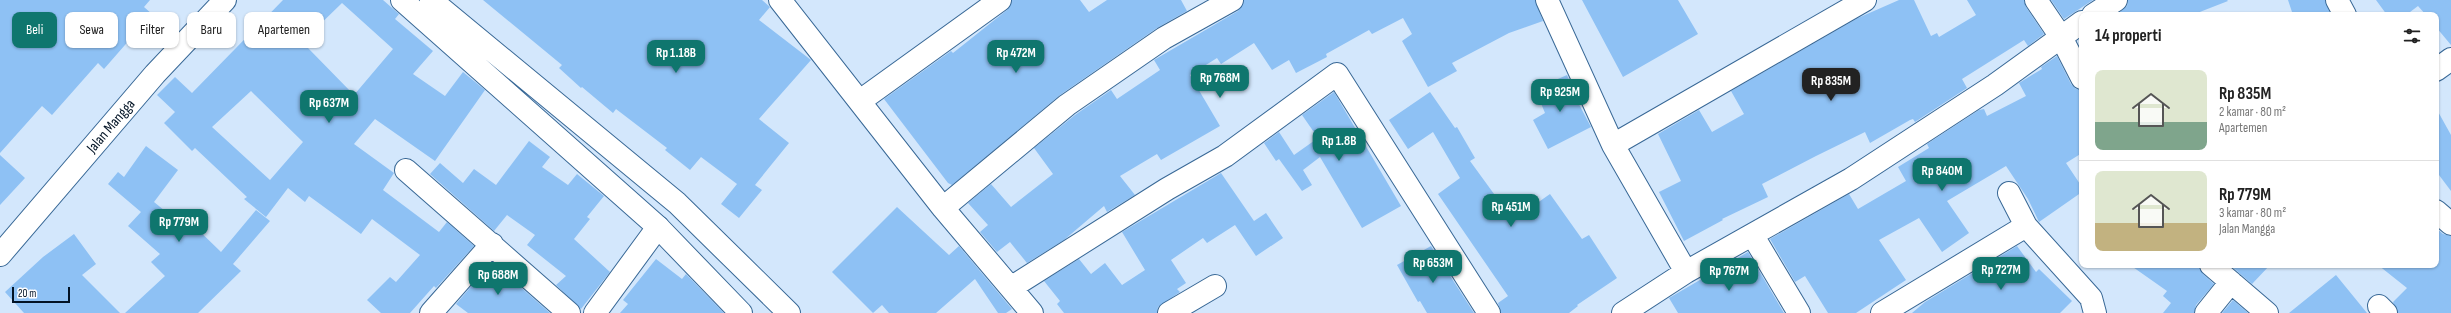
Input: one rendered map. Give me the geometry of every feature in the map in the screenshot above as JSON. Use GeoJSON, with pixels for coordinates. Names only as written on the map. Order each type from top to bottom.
{"type":"FeatureCollection","features":[{"type":"Feature","properties":{"kind":"street","name":"Jalan Mangga"},"geometry":{"type":"LineString","coordinates":[[0,255],[155,74],[225,0]]}},
{"type":"Feature","properties":{"kind":"street"},"geometry":{"type":"LineString","coordinates":[[402,0],[658,227],[741,313]]}},
{"type":"Feature","properties":{"kind":"street"},"geometry":{"type":"LineString","coordinates":[[431,0],[677,203],[789,313]]}},
{"type":"Feature","properties":{"kind":"street"},"geometry":{"type":"LineString","coordinates":[[780,0],[943,208],[1012,287],[1032,313]]}},
{"type":"Feature","properties":{"kind":"street"},"geometry":{"type":"LineString","coordinates":[[860,102],[1000,0]]}},
{"type":"Feature","properties":{"kind":"street"},"geometry":{"type":"LineString","coordinates":[[943,208],[1067,105],[1164,38],[1232,0]]}},
{"type":"Feature","properties":{"kind":"street"},"geometry":{"type":"LineString","coordinates":[[1547,0],[1614,145],[1686,272]]}},
{"type":"Feature","properties":{"kind":"street"},"geometry":{"type":"LineString","coordinates":[[1614,145],[1865,0]]}},
{"type":"Feature","properties":{"kind":"street"},"geometry":{"type":"LineString","coordinates":[[2036,0],[2061,37],[2079,72]]}},
{"type":"Feature","properties":{"kind":"street"},"geometry":{"type":"LineString","coordinates":[[2097,12],[2116,0]]}},
{"type":"Feature","properties":{"kind":"street"},"geometry":{"type":"LineString","coordinates":[[2337,0],[2343,12]]}},
{"type":"Feature","properties":{"kind":"street"},"geometry":{"type":"LineString","coordinates":[[1630,311],[1686,272],[1753,236],[1851,179],[1995,85],[2079,24]]}},
{"type":"Feature","properties":{"kind":"street"},"geometry":{"type":"LineString","coordinates":[[2439,68],[2451,59]]}},
{"type":"Feature","properties":{"kind":"street"},"geometry":{"type":"LineString","coordinates":[[1012,287],[1167,189],[1225,156],[1337,74],[1489,313]]}},
{"type":"Feature","properties":{"kind":"street"},"geometry":{"type":"LineString","coordinates":[[406,170],[569,313]]}},
{"type":"Feature","properties":{"kind":"street"},"geometry":{"type":"LineString","coordinates":[[2009,193],[2026,226],[2091,298],[2095,313]]}},
{"type":"Feature","properties":{"kind":"street"},"geometry":{"type":"LineString","coordinates":[[2439,214],[2451,224]]}},
{"type":"Feature","properties":{"kind":"street"},"geometry":{"type":"LineString","coordinates":[[1882,313],[2026,226]]}},
{"type":"Feature","properties":{"kind":"street"},"geometry":{"type":"LineString","coordinates":[[595,313],[658,227]]}},
{"type":"Feature","properties":{"kind":"street"},"geometry":{"type":"LineString","coordinates":[[1753,236],[1799,313]]}},
{"type":"Feature","properties":{"kind":"street"},"geometry":{"type":"LineString","coordinates":[[431,313],[492,244]]}},
{"type":"Feature","properties":{"kind":"street"},"geometry":{"type":"LineString","coordinates":[[2215,268],[2267,313]]}},
{"type":"Feature","properties":{"kind":"street"},"geometry":{"type":"LineString","coordinates":[[2206,313],[2231,282]]}},
{"type":"Feature","properties":{"kind":"street"},"geometry":{"type":"LineString","coordinates":[[1169,313],[1215,286]]}},
{"type":"Feature","properties":{"kind":"building"},"geometry":{"type":"Polygon","coordinates":[[[0,0],[150,0],[144,7],[150,12],[126,12],[126,44],[104,69],[98,63],[52,115],[42,106],[0,153],[0,0]]]}},
{"type":"Feature","properties":{"kind":"building"},"geometry":{"type":"Polygon","coordinates":[[[283,0],[383,0],[399,14],[395,19],[433,51],[413,74],[445,96],[463,72],[485,90],[435,161],[375,119],[354,144],[394,173],[383,190],[439,232],[447,222],[474,246],[436,288],[434,286],[410,313],[381,313],[367,300],[390,277],[396,282],[420,255],[372,219],[361,234],[309,196],[305,202],[288,188],[266,217],[244,199],[247,197],[195,148],[192,151],[164,123],[175,112],[157,95],[175,77],[192,93],[244,40],[244,48],[308,48],[354,95],[393,49],[342,3],[324,20],[324,12],[271,12],[283,0]],[[251,91],[212,127],[270,180],[303,142],[251,91]]]}},
{"type":"Feature","properties":{"kind":"building"},"geometry":{"type":"Polygon","coordinates":[[[483,0],[762,0],[770,7],[759,20],[811,60],[759,119],[789,143],[755,185],[762,190],[739,218],[721,204],[737,184],[701,157],[690,170],[665,150],[667,148],[616,109],[613,113],[582,87],[581,88],[559,68],[562,65],[483,0]]]}},
{"type":"Feature","properties":{"kind":"building"},"geometry":{"type":"Polygon","coordinates":[[[1012,0],[1080,0],[1089,12],[1107,0],[1181,0],[1187,11],[1157,28],[1060,95],[952,185],[948,183],[884,99],[951,51],[953,53],[1007,10],[1012,0]]]}},
{"type":"Feature","properties":{"kind":"building"},"geometry":{"type":"Polygon","coordinates":[[[1244,0],[1535,0],[1543,21],[1509,33],[1452,63],[1457,71],[1428,87],[1402,41],[1412,34],[1403,18],[1372,34],[1369,30],[1326,54],[1327,57],[1296,73],[1289,60],[1272,70],[1254,43],[1221,64],[1217,58],[1190,75],[1220,126],[1161,160],[1157,154],[1120,176],[1135,195],[1107,212],[1104,206],[1064,240],[1027,263],[1010,242],[997,252],[980,232],[988,225],[968,203],[991,184],[1011,207],[1053,174],[1034,148],[1075,115],[1111,90],[1117,99],[1160,70],[1154,60],[1238,11],[1244,0]]]}},
{"type":"Feature","properties":{"kind":"building"},"geometry":{"type":"Polygon","coordinates":[[[1582,0],[1678,0],[1698,34],[1623,77],[1582,0]]]}},
{"type":"Feature","properties":{"kind":"building"},"geometry":{"type":"Polygon","coordinates":[[[1899,0],[1914,0],[1931,36],[1937,33],[1939,37],[1976,15],[1967,0],[2024,0],[2026,7],[2044,34],[2028,46],[2024,40],[1962,79],[1967,88],[1915,122],[1913,119],[1910,120],[1870,143],[1865,132],[1816,156],[1762,184],[1768,197],[1722,219],[1723,220],[1684,241],[1659,192],[1681,181],[1658,134],[1699,110],[1712,132],[1744,114],[1731,91],[1858,18],[1899,0]]]}},
{"type":"Feature","properties":{"kind":"building"},"geometry":{"type":"Polygon","coordinates":[[[2051,0],[2093,0],[2064,19],[2051,0]]]}},
{"type":"Feature","properties":{"kind":"building"},"geometry":{"type":"Polygon","coordinates":[[[2128,0],[2228,1],[2200,12],[2120,12],[2127,6],[2128,0]]]}},
{"type":"Feature","properties":{"kind":"building"},"geometry":{"type":"Polygon","coordinates":[[[2288,0],[2325,0],[2330,12],[2292,12],[2288,0]]]}},
{"type":"Feature","properties":{"kind":"building"},"geometry":{"type":"Polygon","coordinates":[[[2376,0],[2451,0],[2451,45],[2439,31],[2439,12],[2423,12],[2418,6],[2410,12],[2385,12],[2376,0]]]}},
{"type":"Feature","properties":{"kind":"building"},"geometry":{"type":"Polygon","coordinates":[[[2057,56],[2071,84],[2076,89],[2079,90],[2079,155],[2066,163],[2079,182],[2079,194],[2039,222],[2028,199],[2006,166],[1947,201],[1969,233],[1942,252],[1919,218],[1879,240],[1906,280],[1856,313],[1828,313],[1805,276],[1795,282],[1770,239],[1849,194],[1858,209],[1906,181],[1898,167],[1929,148],[1927,144],[1979,110],[1984,109],[1987,116],[2026,96],[2019,83],[2042,69],[2041,67],[2057,56]]]}},
{"type":"Feature","properties":{"kind":"building"},"geometry":{"type":"Polygon","coordinates":[[[1567,75],[1575,92],[1573,93],[1591,127],[1548,149],[1533,120],[1545,113],[1535,89],[1567,75]]]}},
{"type":"Feature","properties":{"kind":"building"},"geometry":{"type":"Polygon","coordinates":[[[1334,92],[1401,206],[1362,228],[1320,157],[1303,170],[1312,185],[1302,191],[1279,159],[1276,161],[1264,143],[1279,132],[1294,155],[1318,138],[1302,115],[1334,92]]]}},
{"type":"Feature","properties":{"kind":"building"},"geometry":{"type":"Polygon","coordinates":[[[1430,92],[1455,128],[1457,127],[1475,158],[1470,161],[1513,220],[1550,194],[1582,239],[1589,235],[1617,278],[1577,305],[1578,306],[1569,313],[1501,313],[1498,303],[1508,296],[1438,194],[1460,178],[1433,132],[1408,149],[1389,120],[1430,92]]]}},
{"type":"Feature","properties":{"kind":"building"},"geometry":{"type":"Polygon","coordinates":[[[2439,113],[2451,135],[2451,191],[2439,175],[2439,113]]]}},
{"type":"Feature","properties":{"kind":"building"},"geometry":{"type":"Polygon","coordinates":[[[529,141],[550,157],[542,167],[568,185],[577,174],[604,196],[587,217],[590,219],[574,239],[610,272],[581,309],[556,285],[566,276],[527,245],[535,235],[507,215],[494,231],[430,174],[440,163],[463,183],[474,169],[496,185],[529,141]]]}},
{"type":"Feature","properties":{"kind":"building"},"geometry":{"type":"Polygon","coordinates":[[[146,146],[178,170],[154,202],[181,224],[187,219],[221,252],[256,210],[270,221],[233,264],[241,271],[198,313],[125,313],[165,276],[151,262],[160,254],[128,226],[141,212],[108,184],[118,172],[124,177],[146,146]]]}},
{"type":"Feature","properties":{"kind":"building"},"geometry":{"type":"Polygon","coordinates":[[[0,155],[25,178],[0,205],[0,155]]]}},
{"type":"Feature","properties":{"kind":"building"},"geometry":{"type":"Polygon","coordinates":[[[1221,173],[1254,221],[1266,213],[1283,238],[1256,256],[1235,225],[1207,243],[1203,238],[1171,260],[1186,283],[1177,289],[1180,292],[1158,307],[1157,313],[1064,313],[1057,304],[1060,301],[1044,281],[1079,259],[1091,274],[1105,263],[1122,285],[1145,270],[1122,232],[1221,173]]]}},
{"type":"Feature","properties":{"kind":"building"},"geometry":{"type":"Polygon","coordinates":[[[897,207],[949,255],[959,246],[1012,309],[1006,313],[998,313],[975,279],[936,313],[889,313],[882,305],[873,313],[832,272],[897,207]]]}},
{"type":"Feature","properties":{"kind":"building"},"geometry":{"type":"Polygon","coordinates":[[[2439,231],[2443,234],[2451,236],[2451,313],[2398,313],[2393,302],[2407,288],[2382,268],[2439,268],[2439,231]]]}},
{"type":"Feature","properties":{"kind":"building"},"geometry":{"type":"Polygon","coordinates":[[[74,234],[96,264],[82,275],[120,313],[24,313],[5,292],[43,257],[74,234]]]}},
{"type":"Feature","properties":{"kind":"building"},"geometry":{"type":"Polygon","coordinates":[[[1431,246],[1474,313],[1427,313],[1420,301],[1418,302],[1397,265],[1431,246]]]}},
{"type":"Feature","properties":{"kind":"building"},"geometry":{"type":"Polygon","coordinates":[[[2017,246],[2036,272],[2039,269],[2072,301],[2060,313],[1912,313],[1925,302],[2017,246]]]}},
{"type":"Feature","properties":{"kind":"building"},"geometry":{"type":"Polygon","coordinates":[[[1748,252],[1784,313],[1678,313],[1669,298],[1748,252]]]}},
{"type":"Feature","properties":{"kind":"building"},"geometry":{"type":"Polygon","coordinates":[[[656,259],[682,279],[686,274],[724,313],[620,313],[628,304],[623,300],[656,259]]]}},
{"type":"Feature","properties":{"kind":"building"},"geometry":{"type":"Polygon","coordinates":[[[492,262],[550,313],[468,313],[456,304],[492,262]]]}},
{"type":"Feature","properties":{"kind":"building"},"geometry":{"type":"Polygon","coordinates":[[[2134,268],[2200,268],[2203,274],[2214,284],[2196,305],[2194,313],[2163,313],[2171,303],[2163,296],[2167,291],[2134,268]]]}},
{"type":"Feature","properties":{"kind":"building"},"geometry":{"type":"Polygon","coordinates":[[[2233,268],[2267,268],[2252,284],[2233,268]]]}},
{"type":"Feature","properties":{"kind":"building"},"geometry":{"type":"Polygon","coordinates":[[[2336,275],[2367,313],[2289,313],[2336,275]]]}},
{"type":"Feature","properties":{"kind":"building"},"geometry":{"type":"Polygon","coordinates":[[[2233,300],[2248,313],[2222,313],[2233,300]]]}}]}
